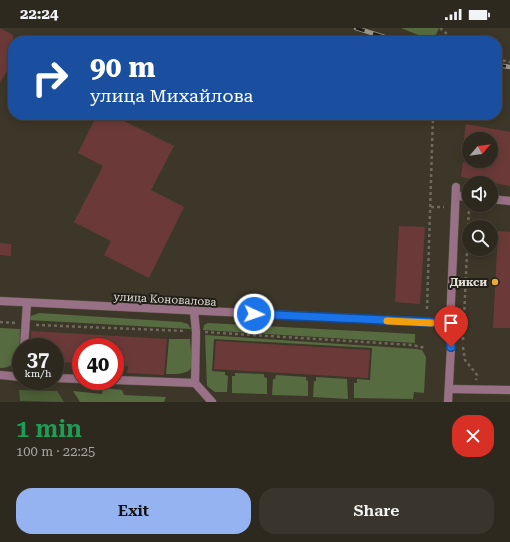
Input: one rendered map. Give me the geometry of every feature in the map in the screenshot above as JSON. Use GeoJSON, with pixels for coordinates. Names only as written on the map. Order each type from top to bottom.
{"type":"FeatureCollection","features":[{"type":"Feature","properties":{"kind":"street"},"geometry":{"type":"LineString","coordinates":[[448,402],[456,187]]}},
{"type":"Feature","properties":{"kind":"street"},"geometry":{"type":"LineString","coordinates":[[456,196],[462,196]]}},
{"type":"Feature","properties":{"kind":"street"},"geometry":{"type":"LineString","coordinates":[[498,199],[510,201]]}},
{"type":"Feature","properties":{"kind":"street","name":"улица Коновалова"},"geometry":{"type":"LineString","coordinates":[[0,301],[194,312],[450,323]]}},
{"type":"Feature","properties":{"kind":"street"},"geometry":{"type":"LineString","coordinates":[[25,338],[27,303]]}},
{"type":"Feature","properties":{"kind":"street"},"geometry":{"type":"LineString","coordinates":[[194,312],[196,332],[195,383],[212,402]]}},
{"type":"Feature","properties":{"kind":"street"},"geometry":{"type":"LineString","coordinates":[[0,376],[12,376]]}},
{"type":"Feature","properties":{"kind":"street"},"geometry":{"type":"LineString","coordinates":[[124,380],[195,383]]}},
{"type":"Feature","properties":{"kind":"street"},"geometry":{"type":"LineString","coordinates":[[449,389],[510,390]]}},
{"type":"Feature","properties":{"kind":"path"},"geometry":{"type":"LineString","coordinates":[[440,28],[449,36]]}},
{"type":"Feature","properties":{"kind":"path"},"geometry":{"type":"LineString","coordinates":[[427,309],[432,120]]}},
{"type":"Feature","properties":{"kind":"path"},"geometry":{"type":"LineString","coordinates":[[0,322],[21,323]]}},
{"type":"Feature","properties":{"kind":"path"},"geometry":{"type":"LineString","coordinates":[[29,324],[192,331]]}},
{"type":"Feature","properties":{"kind":"path"},"geometry":{"type":"LineString","coordinates":[[203,332],[412,345],[426,348]]}},
{"type":"Feature","properties":{"kind":"path"},"geometry":{"type":"LineString","coordinates":[[463,347],[465,360],[477,375],[476,383]]}},
{"type":"Feature","properties":{"kind":"green space"},"geometry":{"type":"Polygon","coordinates":[[[401,28],[439,28],[435,36],[421,36],[401,28]]]}},
{"type":"Feature","properties":{"kind":"green space"},"geometry":{"type":"Polygon","coordinates":[[[39,313],[181,322],[188,324],[191,329],[28,320],[31,316],[39,313]]]}},
{"type":"Feature","properties":{"kind":"green space"},"geometry":{"type":"Polygon","coordinates":[[[208,323],[415,334],[415,343],[203,330],[204,325],[208,323]]]}},
{"type":"Feature","properties":{"kind":"green space"},"geometry":{"type":"Polygon","coordinates":[[[0,328],[20,329],[20,338],[12,338],[12,364],[0,368],[0,328]]]}},
{"type":"Feature","properties":{"kind":"green space"},"geometry":{"type":"Polygon","coordinates":[[[205,335],[422,350],[426,357],[424,393],[414,392],[413,399],[354,398],[354,383],[357,383],[357,379],[370,380],[372,348],[214,339],[212,371],[225,372],[225,375],[228,376],[227,392],[215,392],[207,386],[205,335]]]}},
{"type":"Feature","properties":{"kind":"green space"},"geometry":{"type":"Polygon","coordinates":[[[169,339],[190,339],[192,363],[189,371],[177,374],[166,374],[169,339]]]}},
{"type":"Feature","properties":{"kind":"green space"},"geometry":{"type":"Polygon","coordinates":[[[235,373],[264,374],[264,377],[267,378],[267,394],[232,393],[232,376],[235,376],[235,373]]]}},
{"type":"Feature","properties":{"kind":"green space"},"geometry":{"type":"Polygon","coordinates":[[[276,375],[306,377],[306,380],[308,381],[308,396],[272,395],[273,379],[275,379],[276,375]]]}},
{"type":"Feature","properties":{"kind":"green space"},"geometry":{"type":"Polygon","coordinates":[[[316,377],[347,379],[348,399],[313,397],[314,381],[316,381],[316,377]]]}},
{"type":"Feature","properties":{"kind":"green space"},"geometry":{"type":"Polygon","coordinates":[[[19,390],[57,391],[64,402],[20,401],[19,390]]]}},
{"type":"Feature","properties":{"kind":"green space"},"geometry":{"type":"Polygon","coordinates":[[[103,390],[122,390],[124,395],[166,397],[164,402],[80,402],[73,391],[102,394],[103,390]]]}},
{"type":"Feature","properties":{"kind":"building"},"geometry":{"type":"Polygon","coordinates":[[[0,28],[13,36],[8,36],[8,70],[0,82],[0,28]]]}},
{"type":"Feature","properties":{"kind":"building"},"geometry":{"type":"Polygon","coordinates":[[[94,120],[122,120],[174,146],[151,190],[184,207],[149,278],[104,255],[111,241],[74,222],[103,166],[78,153],[94,120]]]}},
{"type":"Feature","properties":{"kind":"building"},"geometry":{"type":"Polygon","coordinates":[[[466,124],[510,132],[510,186],[498,184],[498,176],[461,177],[462,168],[498,168],[498,132],[465,132],[466,124]]]}},
{"type":"Feature","properties":{"kind":"building"},"geometry":{"type":"Polygon","coordinates":[[[399,226],[425,227],[420,304],[395,302],[399,226]]]}},
{"type":"Feature","properties":{"kind":"building"},"geometry":{"type":"Polygon","coordinates":[[[498,231],[510,232],[510,328],[493,328],[497,256],[498,256],[498,231]]]}},
{"type":"Feature","properties":{"kind":"building"},"geometry":{"type":"Polygon","coordinates":[[[0,243],[11,244],[11,256],[0,255],[0,243]]]}},
{"type":"Feature","properties":{"kind":"building"},"geometry":{"type":"Polygon","coordinates":[[[31,331],[167,339],[164,375],[127,373],[128,366],[124,366],[124,338],[72,338],[72,363],[64,362],[64,338],[31,338],[31,331]]]}},
{"type":"Feature","properties":{"kind":"building"},"geometry":{"type":"Polygon","coordinates":[[[216,341],[370,350],[368,378],[214,369],[216,341]]]}},
{"type":"Feature","properties":{"kind":"railway"},"geometry":{"type":"LineString","coordinates":[[356,28],[381,36]]}},
{"type":"Feature","properties":{"kind":"railway"},"geometry":{"type":"LineString","coordinates":[[502,66],[510,67]]}},
{"type":"Feature","properties":{"kind":"slow traffic"},"geometry":{"type":"LineString","coordinates":[[387,321],[431,323]]}},
{"type":"Feature","properties":{"kind":"place","name":"Дикси"},"geometry":{"type":"Point","coordinates":[495,282]}},
{"type":"Feature","properties":{"kind":"route"},"geometry":{"type":"LineString","coordinates":[[254,314],[420,323],[450,323],[451,347]]}}]}
